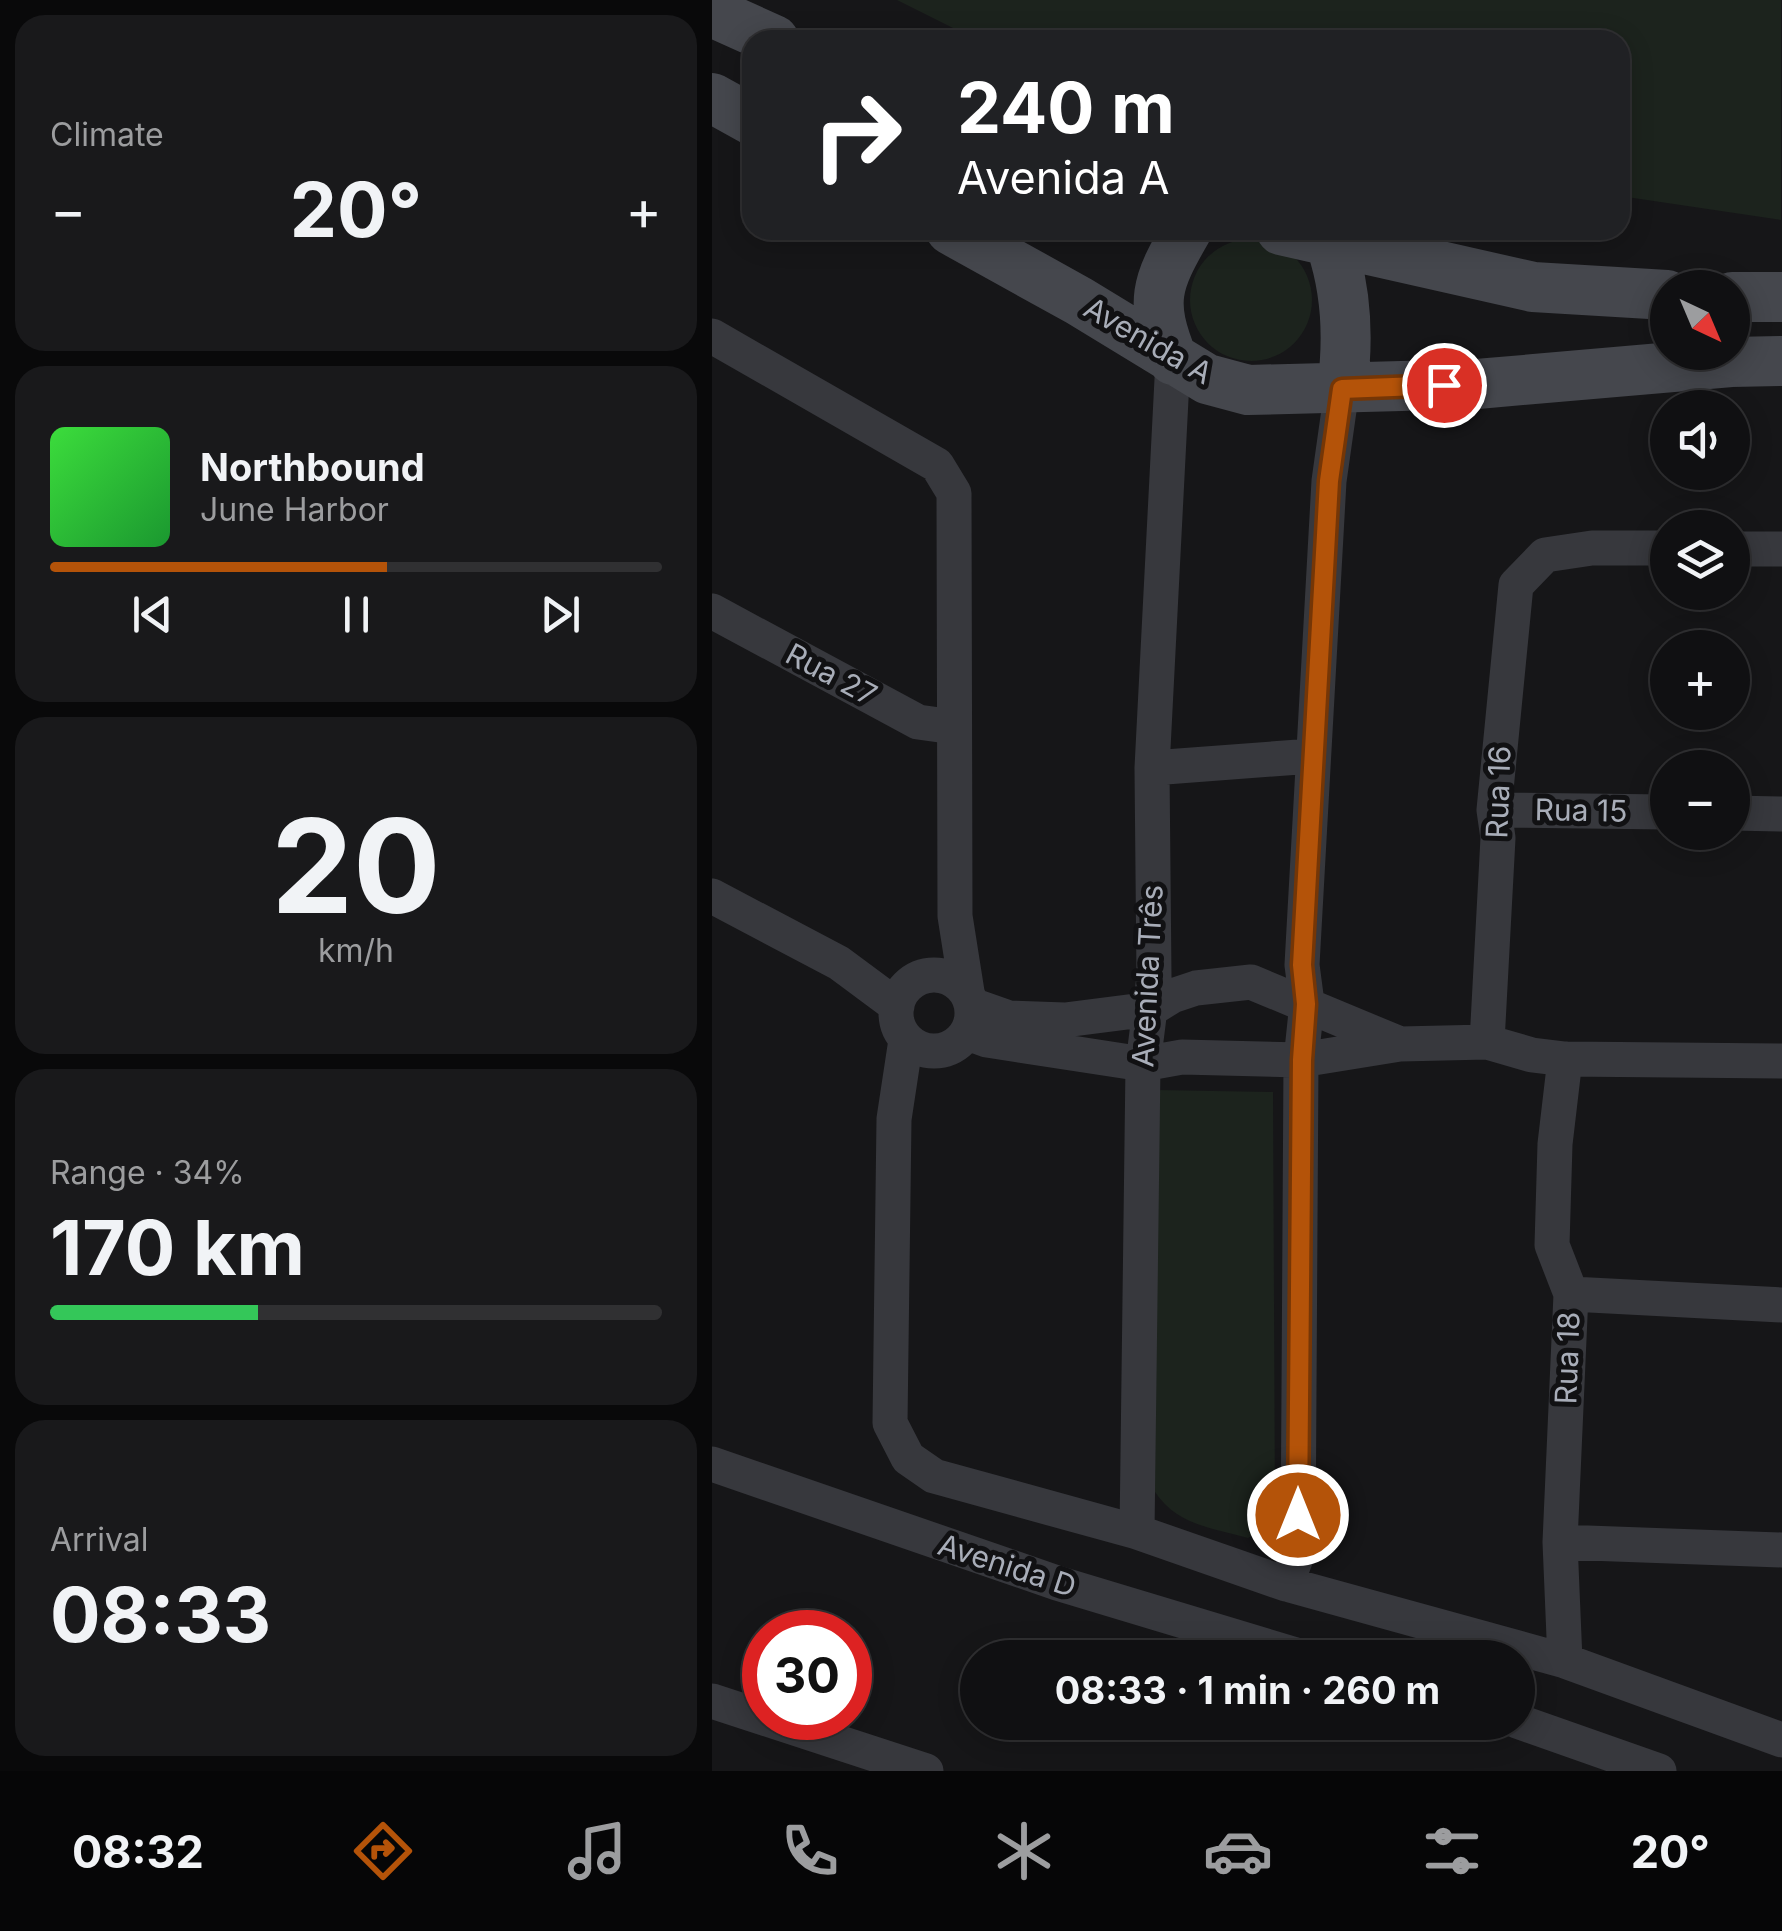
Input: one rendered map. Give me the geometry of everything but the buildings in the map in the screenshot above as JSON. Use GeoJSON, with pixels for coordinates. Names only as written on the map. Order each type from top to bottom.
{"type":"FeatureCollection","features":[{"type":"Feature","properties":{"kind":"main road"},"geometry":{"type":"LineString","coordinates":[[712,12],[752,30]]}},
{"type":"Feature","properties":{"kind":"main road"},"geometry":{"type":"LineString","coordinates":[[712,98],[742,114]]}},
{"type":"Feature","properties":{"kind":"main road","name":"Avenida A"},"geometry":{"type":"LineString","coordinates":[[969,240],[1207,379],[1248,390],[1477,384],[1782,360]]}},
{"type":"Feature","properties":{"kind":"main road"},"geometry":{"type":"LineString","coordinates":[[1174,360],[1160,330],[1158,294],[1166,268],[1181,240]]}},
{"type":"Feature","properties":{"kind":"main road"},"geometry":{"type":"LineString","coordinates":[[1322,240],[1533,287],[1650,294]]}},
{"type":"Feature","properties":{"kind":"main road"},"geometry":{"type":"LineString","coordinates":[[1330,242],[1341,280],[1347,326],[1342,389]]}},
{"type":"Feature","properties":{"kind":"main road"},"geometry":{"type":"LineString","coordinates":[[1750,297],[1782,297]]}},
{"type":"Feature","properties":{"kind":"street"},"geometry":{"type":"LineString","coordinates":[[712,336],[937,465],[954,494],[955,916],[963,1002],[946,1050],[919,1046],[900,1030],[903,995],[932,974],[963,1002],[987,1040],[1142,1064],[1182,1058],[1302,1060],[1400,1044],[1486,1042],[1564,1059],[1782,1060]]}},
{"type":"Feature","properties":{"kind":"street","name":"Avenida Três"},"geometry":{"type":"LineString","coordinates":[[1137,1532],[1142,1064],[1154,977],[1152,768],[1174,360]]}},
{"type":"Feature","properties":{"kind":"street"},"geometry":{"type":"LineString","coordinates":[[1286,1584],[1298,1553],[1302,1060],[1306,1004],[1302,965],[1329,481],[1342,389]]}},
{"type":"Feature","properties":{"kind":"street","name":"Rua 16"},"geometry":{"type":"LineString","coordinates":[[1486,1042],[1498,838],[1494,810],[1516,585],[1545,555],[1592,548],[1650,548]]}},
{"type":"Feature","properties":{"kind":"street"},"geometry":{"type":"LineString","coordinates":[[1750,549],[1782,549]]}},
{"type":"Feature","properties":{"kind":"street","name":"Rua 27"},"geometry":{"type":"LineString","coordinates":[[712,610],[918,722],[954,727]]}},
{"type":"Feature","properties":{"kind":"street"},"geometry":{"type":"LineString","coordinates":[[1152,768],[1312,756]]}},
{"type":"Feature","properties":{"kind":"street","name":"Rua 15"},"geometry":{"type":"LineString","coordinates":[[1494,810],[1650,812]]}},
{"type":"Feature","properties":{"kind":"street"},"geometry":{"type":"LineString","coordinates":[[1750,814],[1782,814]]}},
{"type":"Feature","properties":{"kind":"street"},"geometry":{"type":"LineString","coordinates":[[712,896],[903,995]]}},
{"type":"Feature","properties":{"kind":"street"},"geometry":{"type":"LineString","coordinates":[[963,1002],[1009,1018],[1065,1020],[1151,1009],[1196,988],[1251,982],[1400,1044]]}},
{"type":"Feature","properties":{"kind":"street"},"geometry":{"type":"LineString","coordinates":[[919,1046],[894,1119],[890,1423],[908,1458],[934,1476],[1137,1532],[1286,1584],[1565,1661],[1782,1740]]}},
{"type":"Feature","properties":{"kind":"street","name":"Rua 18"},"geometry":{"type":"LineString","coordinates":[[1564,1059],[1555,1144],[1552,1245],[1571,1294],[1560,1542],[1565,1661]]}},
{"type":"Feature","properties":{"kind":"street"},"geometry":{"type":"LineString","coordinates":[[1571,1294],[1782,1305]]}},
{"type":"Feature","properties":{"kind":"street","name":"Avenida D"},"geometry":{"type":"LineString","coordinates":[[712,1464],[1057,1584],[1245,1640]]}},
{"type":"Feature","properties":{"kind":"street"},"geometry":{"type":"LineString","coordinates":[[1560,1542],[1782,1550]]}},
{"type":"Feature","properties":{"kind":"street"},"geometry":{"type":"LineString","coordinates":[[712,1701],[926,1771]]}},
{"type":"Feature","properties":{"kind":"street"},"geometry":{"type":"LineString","coordinates":[[1535,1727],[1659,1771]]}},
{"type":"Feature","properties":{"kind":"shaded area"},"geometry":{"type":"Polygon","coordinates":[[[897,0],[1781,0],[1781,220],[1630,197],[1630,30],[957,30],[897,0]]]}},
{"type":"Feature","properties":{"kind":"shaded area"},"geometry":{"type":"Polygon","coordinates":[[[1239,240],[1263,240],[1285,250],[1301,266],[1311,288],[1311,312],[1301,334],[1285,350],[1263,360],[1239,360],[1217,350],[1201,334],[1191,312],[1191,288],[1201,266],[1217,250],[1239,240]]]}},
{"type":"Feature","properties":{"kind":"shaded area"},"geometry":{"type":"Polygon","coordinates":[[[1156,1090],[1273,1092],[1275,1512],[1265,1529],[1248,1538],[1185,1518],[1155,1492],[1156,1090]]]}},
{"type":"Feature","properties":{"kind":"route"},"geometry":{"type":"LineString","coordinates":[[1298,1515],[1302,1060],[1306,1004],[1302,965],[1329,481],[1342,389],[1444,385]]}}]}
